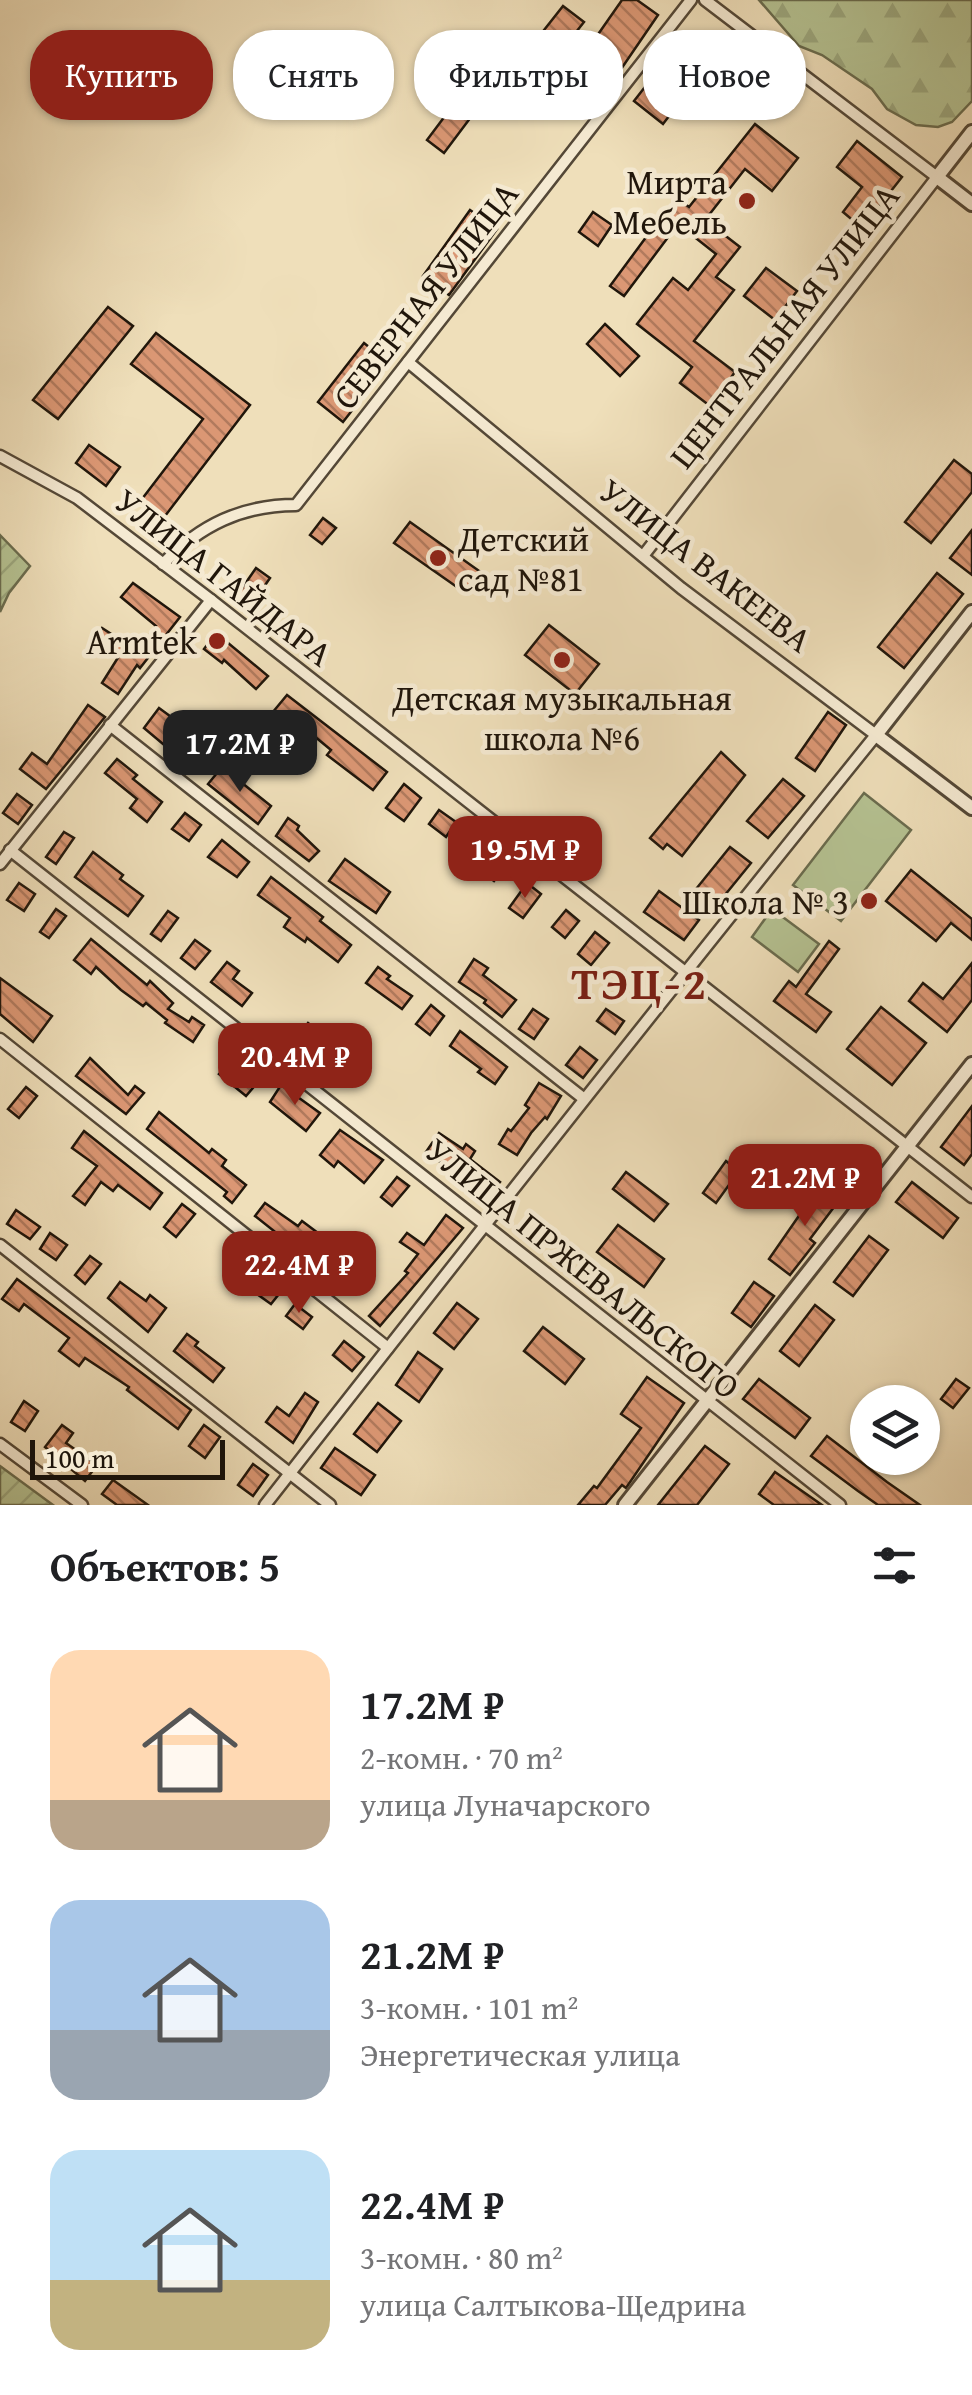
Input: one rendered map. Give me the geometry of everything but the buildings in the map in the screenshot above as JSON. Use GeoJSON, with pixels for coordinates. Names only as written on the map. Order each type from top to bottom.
{"type":"FeatureCollection","features":[{"type":"Feature","properties":{"kind":"street","name":"СЕВЕРНАЯ УЛИЦА"},"geometry":{"type":"LineString","coordinates":[[163,564],[190,537],[220,519],[276,505],[296,505],[691,0]]}},
{"type":"Feature","properties":{"kind":"street"},"geometry":{"type":"LineString","coordinates":[[705,0],[972,204]]}},
{"type":"Feature","properties":{"kind":"street","name":"ЦЕНТРАЛЬНАЯ УЛИЦА"},"geometry":{"type":"LineString","coordinates":[[643,556],[972,132]]}},
{"type":"Feature","properties":{"kind":"street","name":"УЛИЦА ВАКЕЕВА"},"geometry":{"type":"LineString","coordinates":[[408,362],[643,556],[972,808]]}},
{"type":"Feature","properties":{"kind":"street","name":"УЛИЦА ГАЙДАРА"},"geometry":{"type":"LineString","coordinates":[[0,456],[77,498],[211,600],[972,1198]]}},
{"type":"Feature","properties":{"kind":"street"},"geometry":{"type":"LineString","coordinates":[[0,864],[211,600]]}},
{"type":"Feature","properties":{"kind":"street"},"geometry":{"type":"LineString","coordinates":[[265,1505],[582,1098],[686,975],[972,612]]}},
{"type":"Feature","properties":{"kind":"street"},"geometry":{"type":"LineString","coordinates":[[110,725],[582,1098]]}},
{"type":"Feature","properties":{"kind":"street","name":"УЛИЦА ПРЖЕВАЛЬСКОГО"},"geometry":{"type":"LineString","coordinates":[[10,850],[840,1505]]}},
{"type":"Feature","properties":{"kind":"street"},"geometry":{"type":"LineString","coordinates":[[0,1039],[388,1348]]}},
{"type":"Feature","properties":{"kind":"street"},"geometry":{"type":"LineString","coordinates":[[625,1505],[972,1064]]}},
{"type":"Feature","properties":{"kind":"street"},"geometry":{"type":"LineString","coordinates":[[0,1245],[330,1505]]}},
{"type":"Feature","properties":{"kind":"street"},"geometry":{"type":"LineString","coordinates":[[0,1444],[82,1505]]}},
{"type":"Feature","properties":{"kind":"green space"},"geometry":{"type":"Polygon","coordinates":[[[759,0],[972,0],[972,101],[952,122],[938,127],[916,125],[887,109],[872,89],[806,49],[806,30],[785,30],[759,0]]]}},
{"type":"Feature","properties":{"kind":"green space"},"geometry":{"type":"Polygon","coordinates":[[[0,535],[30,566],[0,612],[0,535]]]}},
{"type":"Feature","properties":{"kind":"green space"},"geometry":{"type":"Polygon","coordinates":[[[864,793],[911,830],[841,921],[793,885],[864,793]]]}},
{"type":"Feature","properties":{"kind":"green space"},"geometry":{"type":"Polygon","coordinates":[[[772,909],[819,944],[798,972],[752,937],[772,909]]]}},
{"type":"Feature","properties":{"kind":"green space"},"geometry":{"type":"Polygon","coordinates":[[[0,1466],[53,1505],[0,1505],[0,1466]]]}},
{"type":"Feature","properties":{"kind":"place","name":"Мирта Мебель"},"geometry":{"type":"Point","coordinates":[747,201]}},
{"type":"Feature","properties":{"kind":"place","name":"Детский сад №81"},"geometry":{"type":"Point","coordinates":[438,558]}},
{"type":"Feature","properties":{"kind":"place","name":"Armtek"},"geometry":{"type":"Point","coordinates":[217,641]}},
{"type":"Feature","properties":{"kind":"place","name":"Детская музыкальная школа №6"},"geometry":{"type":"Point","coordinates":[562,660]}},
{"type":"Feature","properties":{"kind":"place","name":"Школа № 3"},"geometry":{"type":"Point","coordinates":[869,901]}},
{"type":"Feature","properties":{"kind":"district","name":"ТЭЦ-2"},"geometry":{"type":"Point","coordinates":[640,982]}}]}
